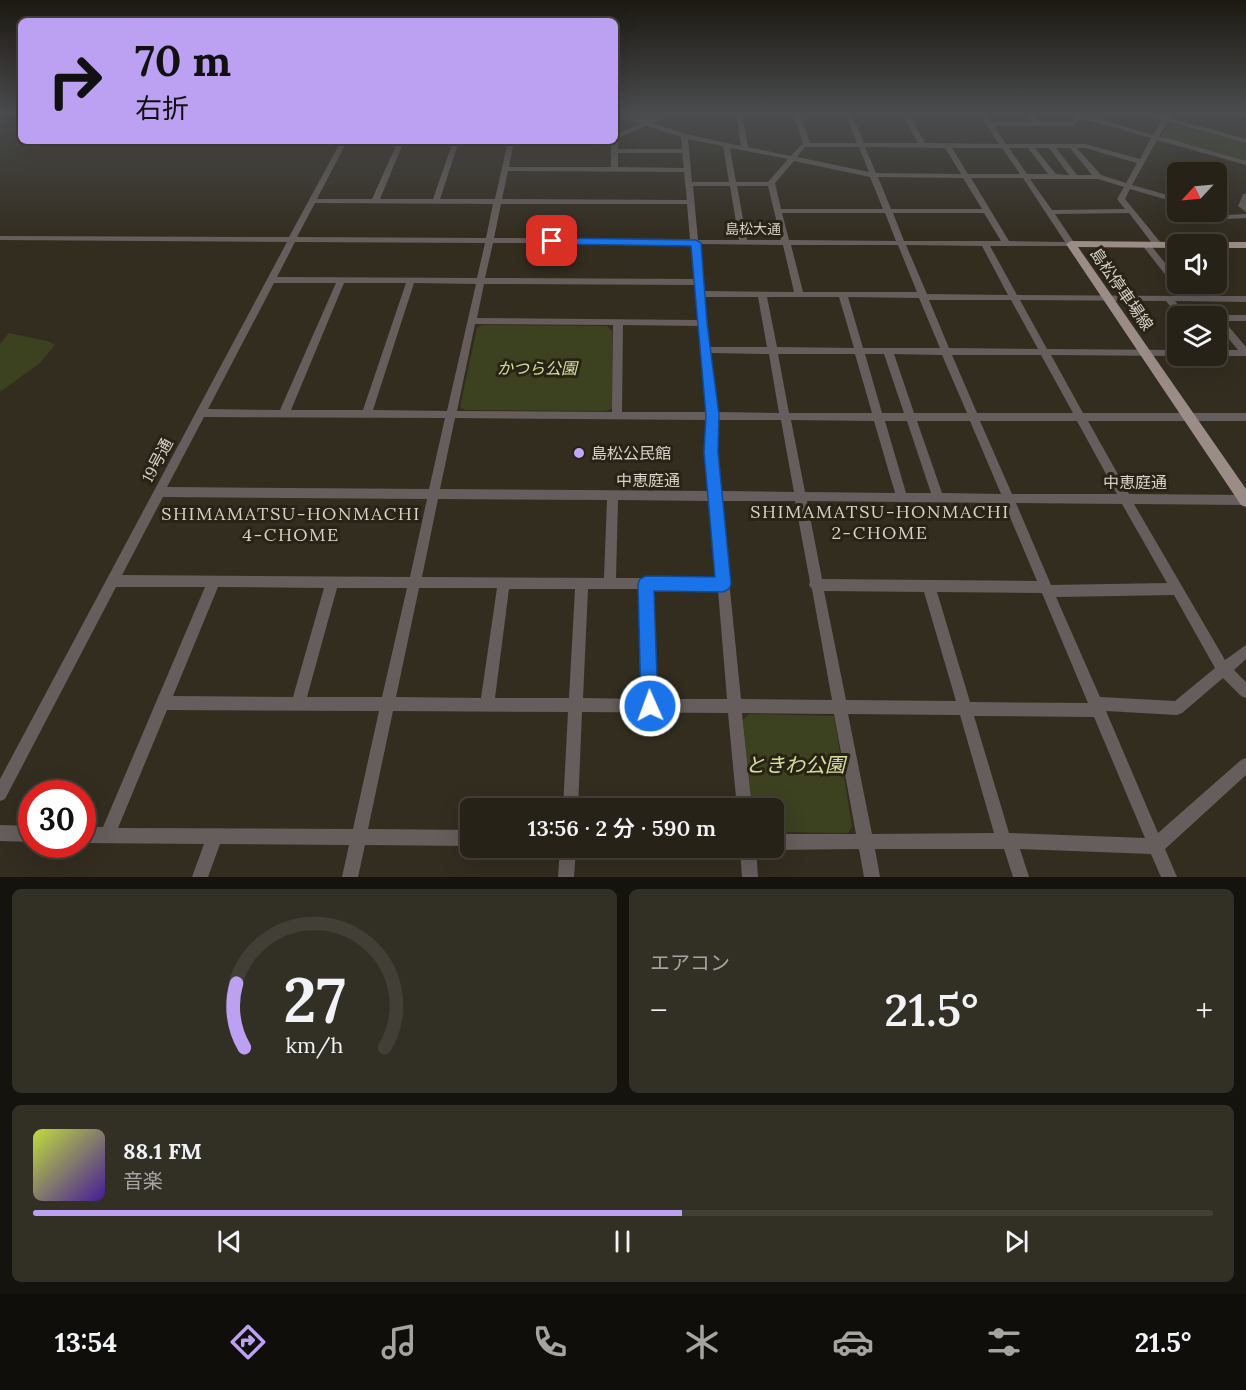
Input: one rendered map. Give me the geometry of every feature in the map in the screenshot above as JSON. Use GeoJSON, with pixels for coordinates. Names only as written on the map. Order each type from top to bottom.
{"type":"FeatureCollection","features":[{"type":"Feature","properties":{"kind":"main road","name":"島松停車場線"},"geometry":{"type":"LineString","coordinates":[[1071,244],[1167,245]]}},
{"type":"Feature","properties":{"kind":"main road","name":"島松停車場線"},"geometry":{"type":"LineString","coordinates":[[1071,244],[1246,500]]}},
{"type":"Feature","properties":{"kind":"main road"},"geometry":{"type":"LineString","coordinates":[[1227,246],[1244,247]]}},
{"type":"Feature","properties":{"kind":"street","name":"19号通"},"geometry":{"type":"LineString","coordinates":[[0,794],[337,154]]}},
{"type":"Feature","properties":{"kind":"street"},"geometry":{"type":"LineString","coordinates":[[375,201],[395,154]]}},
{"type":"Feature","properties":{"kind":"street"},"geometry":{"type":"LineString","coordinates":[[436,201],[452,154]]}},
{"type":"Feature","properties":{"kind":"street"},"geometry":{"type":"LineString","coordinates":[[350,877],[508,154]]}},
{"type":"Feature","properties":{"kind":"street"},"geometry":{"type":"LineString","coordinates":[[614,170],[615,154]]}},
{"type":"Feature","properties":{"kind":"street"},"geometry":{"type":"LineString","coordinates":[[686,154],[712,415],[711,452],[743,798]]}},
{"type":"Feature","properties":{"kind":"street"},"geometry":{"type":"LineString","coordinates":[[727,154],[743,243]]}},
{"type":"Feature","properties":{"kind":"street"},"geometry":{"type":"LineString","coordinates":[[768,154],[873,175],[1098,177],[1167,198]]}},
{"type":"Feature","properties":{"kind":"street"},"geometry":{"type":"LineString","coordinates":[[771,184],[797,154]]}},
{"type":"Feature","properties":{"kind":"street"},"geometry":{"type":"LineString","coordinates":[[865,154],[946,352],[976,417],[1046,589],[1169,877]]}},
{"type":"Feature","properties":{"kind":"street"},"geometry":{"type":"LineString","coordinates":[[952,154],[1006,243]]}},
{"type":"Feature","properties":{"kind":"street"},"geometry":{"type":"LineString","coordinates":[[1010,154],[1071,244]]}},
{"type":"Feature","properties":{"kind":"street"},"geometry":{"type":"LineString","coordinates":[[1036,154],[1053,176]]}},
{"type":"Feature","properties":{"kind":"street"},"geometry":{"type":"LineString","coordinates":[[1057,154],[1075,177]]}},
{"type":"Feature","properties":{"kind":"street"},"geometry":{"type":"LineString","coordinates":[[1079,154],[1098,177]]}},
{"type":"Feature","properties":{"kind":"street"},"geometry":{"type":"LineString","coordinates":[[1113,154],[1141,162]]}},
{"type":"Feature","properties":{"kind":"street"},"geometry":{"type":"LineString","coordinates":[[1146,154],[1126,186],[1121,199],[1158,245]]}},
{"type":"Feature","properties":{"kind":"street"},"geometry":{"type":"LineString","coordinates":[[1214,154],[1246,163]]}},
{"type":"Feature","properties":{"kind":"street"},"geometry":{"type":"LineString","coordinates":[[505,170],[687,170]]}},
{"type":"Feature","properties":{"kind":"street"},"geometry":{"type":"LineString","coordinates":[[689,184],[771,184]]}},
{"type":"Feature","properties":{"kind":"street"},"geometry":{"type":"LineString","coordinates":[[771,184],[799,294]]}},
{"type":"Feature","properties":{"kind":"street"},"geometry":{"type":"LineString","coordinates":[[1227,217],[1245,210],[1242,206],[1246,196]]}},
{"type":"Feature","properties":{"kind":"street"},"geometry":{"type":"LineString","coordinates":[[312,201],[690,202]]}},
{"type":"Feature","properties":{"kind":"street"},"geometry":{"type":"LineString","coordinates":[[778,211],[987,211]]}},
{"type":"Feature","properties":{"kind":"street"},"geometry":{"type":"LineString","coordinates":[[1050,212],[1131,211]]}},
{"type":"Feature","properties":{"kind":"street","name":"島松大通"},"geometry":{"type":"LineString","coordinates":[[0,238],[1071,244]]}},
{"type":"Feature","properties":{"kind":"street"},"geometry":{"type":"LineString","coordinates":[[984,243],[1223,669],[1246,691]]}},
{"type":"Feature","properties":{"kind":"street"},"geometry":{"type":"LineString","coordinates":[[1146,245],[1189,299]]}},
{"type":"Feature","properties":{"kind":"street"},"geometry":{"type":"LineString","coordinates":[[272,280],[480,282],[700,288],[762,294],[1246,299]]}},
{"type":"Feature","properties":{"kind":"street"},"geometry":{"type":"LineString","coordinates":[[284,413],[341,281]]}},
{"type":"Feature","properties":{"kind":"street"},"geometry":{"type":"LineString","coordinates":[[366,414],[411,281]]}},
{"type":"Feature","properties":{"kind":"street"},"geometry":{"type":"LineString","coordinates":[[762,294],[801,497],[815,585],[872,877]]}},
{"type":"Feature","properties":{"kind":"street"},"geometry":{"type":"LineString","coordinates":[[843,295],[902,498]]}},
{"type":"Feature","properties":{"kind":"street"},"geometry":{"type":"LineString","coordinates":[[1169,299],[1174,306]]}},
{"type":"Feature","properties":{"kind":"street"},"geometry":{"type":"LineString","coordinates":[[1227,318],[1246,318]]}},
{"type":"Feature","properties":{"kind":"street"},"geometry":{"type":"LineString","coordinates":[[472,321],[702,323]]}},
{"type":"Feature","properties":{"kind":"street"},"geometry":{"type":"LineString","coordinates":[[617,416],[618,322]]}},
{"type":"Feature","properties":{"kind":"street"},"geometry":{"type":"LineString","coordinates":[[1227,330],[1246,353]]}},
{"type":"Feature","properties":{"kind":"street"},"geometry":{"type":"LineString","coordinates":[[705,350],[1167,353]]}},
{"type":"Feature","properties":{"kind":"street"},"geometry":{"type":"LineString","coordinates":[[888,351],[938,498]]}},
{"type":"Feature","properties":{"kind":"street"},"geometry":{"type":"LineString","coordinates":[[1227,353],[1246,353]]}},
{"type":"Feature","properties":{"kind":"street"},"geometry":{"type":"LineString","coordinates":[[201,413],[1246,417]]}},
{"type":"Feature","properties":{"kind":"street","name":"中恵庭通"},"geometry":{"type":"LineString","coordinates":[[159,492],[1246,500]]}},
{"type":"Feature","properties":{"kind":"street"},"geometry":{"type":"LineString","coordinates":[[610,584],[613,496]]}},
{"type":"Feature","properties":{"kind":"street"},"geometry":{"type":"LineString","coordinates":[[111,581],[723,584]]}},
{"type":"Feature","properties":{"kind":"street"},"geometry":{"type":"LineString","coordinates":[[107,836],[214,581]]}},
{"type":"Feature","properties":{"kind":"street"},"geometry":{"type":"LineString","coordinates":[[297,703],[332,582]]}},
{"type":"Feature","properties":{"kind":"street"},"geometry":{"type":"LineString","coordinates":[[487,705],[504,583]]}},
{"type":"Feature","properties":{"kind":"street"},"geometry":{"type":"LineString","coordinates":[[571,798],[582,584]]}},
{"type":"Feature","properties":{"kind":"street"},"geometry":{"type":"LineString","coordinates":[[646,584],[650,706]]}},
{"type":"Feature","properties":{"kind":"street"},"geometry":{"type":"LineString","coordinates":[[815,585],[1178,590]]}},
{"type":"Feature","properties":{"kind":"street"},"geometry":{"type":"LineString","coordinates":[[930,586],[1007,841],[1021,877]]}},
{"type":"Feature","properties":{"kind":"street"},"geometry":{"type":"LineString","coordinates":[[163,703],[966,709],[1177,708],[1246,651]]}},
{"type":"Feature","properties":{"kind":"street"},"geometry":{"type":"LineString","coordinates":[[784,842],[1007,841],[1156,846],[1246,765]]}},
{"type":"Feature","properties":{"kind":"street"},"geometry":{"type":"LineString","coordinates":[[0,833],[18,834]]}},
{"type":"Feature","properties":{"kind":"street"},"geometry":{"type":"LineString","coordinates":[[96,836],[460,838]]}},
{"type":"Feature","properties":{"kind":"street"},"geometry":{"type":"LineString","coordinates":[[200,877],[215,836]]}},
{"type":"Feature","properties":{"kind":"street"},"geometry":{"type":"LineString","coordinates":[[566,877],[567,858]]}},
{"type":"Feature","properties":{"kind":"street"},"geometry":{"type":"LineString","coordinates":[[749,858],[750,877]]}},
{"type":"Feature","properties":{"kind":"green space"},"geometry":{"type":"Polygon","coordinates":[[[1217,154],[1246,154],[1246,162],[1217,154]]]}},
{"type":"Feature","properties":{"kind":"green space","name":"かつら公園"},"geometry":{"type":"Polygon","coordinates":[[[482,325],[607,326],[612,331],[613,408],[606,411],[465,410],[460,407],[477,328],[482,325]]]}},
{"type":"Feature","properties":{"kind":"green space"},"geometry":{"type":"Polygon","coordinates":[[[9,333],[47,341],[55,345],[40,363],[0,392],[0,344],[9,333]]]}},
{"type":"Feature","properties":{"kind":"green space","name":"ときわ公園"},"geometry":{"type":"Polygon","coordinates":[[[749,714],[834,716],[852,826],[848,833],[784,832],[784,798],[751,798],[743,720],[749,714]]]}},
{"type":"Feature","properties":{"kind":"place","name":"島松公民館"},"geometry":{"type":"Point","coordinates":[579,453]}},
{"type":"Feature","properties":{"kind":"district","name":"SHIMAMATSU-HONMACHI 2-CHOME"},"geometry":{"type":"Point","coordinates":[880,522]}},
{"type":"Feature","properties":{"kind":"district","name":"SHIMAMATSU-HONMACHI 4-CHOME"},"geometry":{"type":"Point","coordinates":[291,524]}},
{"type":"Feature","properties":{"kind":"route"},"geometry":{"type":"LineString","coordinates":[[552,241],[696,243],[712,415],[711,452],[723,584],[646,584],[650,706]]}}]}
